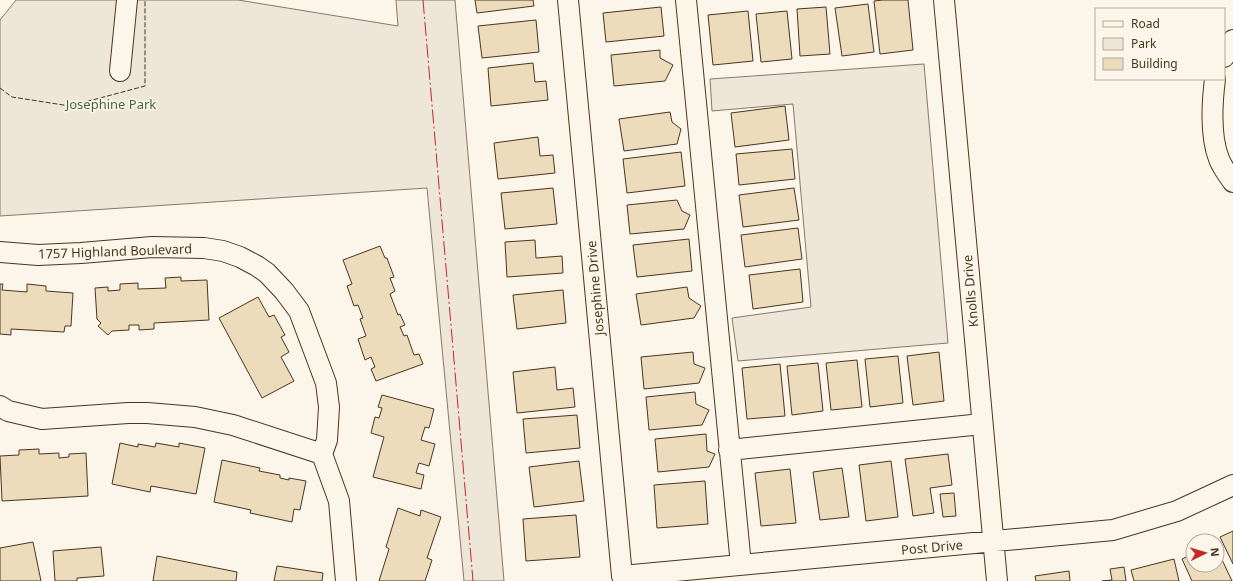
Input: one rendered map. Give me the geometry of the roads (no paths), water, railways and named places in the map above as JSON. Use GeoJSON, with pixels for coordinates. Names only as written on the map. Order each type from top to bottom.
{"type":"FeatureCollection","features":[{"type":"Feature","properties":{"kind":"street"},"geometry":{"type":"LineString","coordinates":[[120,71],[127,0]]}},
{"type":"Feature","properties":{"kind":"street","name":"Josephine Drive"},"geometry":{"type":"LineString","coordinates":[[568,0],[622,576]]}},
{"type":"Feature","properties":{"kind":"street"},"geometry":{"type":"LineString","coordinates":[[686,0],[741,565]]}},
{"type":"Feature","properties":{"kind":"street","name":"Knolls Drive"},"geometry":{"type":"LineString","coordinates":[[944,0],[997,581]]}},
{"type":"Feature","properties":{"kind":"street"},"geometry":{"type":"LineString","coordinates":[[1225,55],[1233,40]]}},
{"type":"Feature","properties":{"kind":"street"},"geometry":{"type":"LineString","coordinates":[[1215,80],[1212,97],[1213,130],[1219,159],[1233,182]]}},
{"type":"Feature","properties":{"kind":"street","name":"1757 Highland Boulevard"},"geometry":{"type":"LineString","coordinates":[[0,252],[38,255],[152,247],[204,248],[224,251],[257,266],[284,291],[299,312],[326,383],[329,407],[327,440],[322,454]]}},
{"type":"Feature","properties":{"kind":"street"},"geometry":{"type":"LineString","coordinates":[[0,406],[8,411],[42,419],[128,413],[195,417],[233,425],[322,454],[339,501],[346,581]]}},
{"type":"Feature","properties":{"kind":"street"},"geometry":{"type":"LineString","coordinates":[[730,450],[982,424]]}},
{"type":"Feature","properties":{"kind":"street","name":"Post Drive"},"geometry":{"type":"LineString","coordinates":[[622,576],[1113,530],[1177,511],[1233,485]]}},
{"type":"Feature","properties":{"kind":"park label","name":"Josephine Park"},"geometry":{"type":"Point","coordinates":[111,104]}}]}
